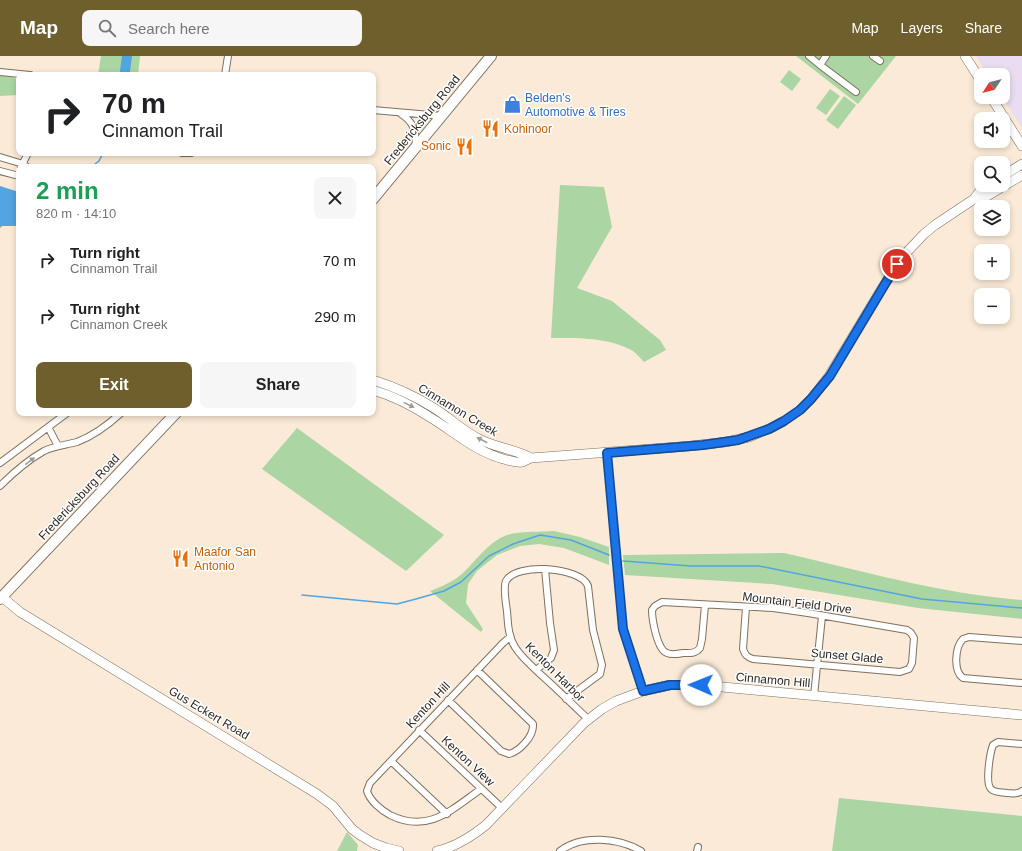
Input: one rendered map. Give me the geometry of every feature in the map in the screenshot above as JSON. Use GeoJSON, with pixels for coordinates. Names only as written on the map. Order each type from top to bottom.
{"type":"FeatureCollection","features":[{"type":"Feature","properties":{"kind":"main road","name":"Fredericksburg Road"},"geometry":{"type":"LineString","coordinates":[[376,195],[491,56]]}},
{"type":"Feature","properties":{"kind":"main road","name":"Fredericksburg Road"},"geometry":{"type":"LineString","coordinates":[[1,598],[173,416]]}},
{"type":"Feature","properties":{"kind":"street"},"geometry":{"type":"LineString","coordinates":[[225,72],[228,56]]}},
{"type":"Feature","properties":{"kind":"street"},"geometry":{"type":"LineString","coordinates":[[809,56],[856,92]]}},
{"type":"Feature","properties":{"kind":"street"},"geometry":{"type":"LineString","coordinates":[[820,65],[826,56]]}},
{"type":"Feature","properties":{"kind":"street"},"geometry":{"type":"LineString","coordinates":[[873,56],[880,62]]}},
{"type":"Feature","properties":{"kind":"street"},"geometry":{"type":"LineString","coordinates":[[965,56],[974,70]]}},
{"type":"Feature","properties":{"kind":"street"},"geometry":{"type":"LineString","coordinates":[[0,72],[16,74]]}},
{"type":"Feature","properties":{"kind":"street"},"geometry":{"type":"LineString","coordinates":[[996,104],[1022,146]]}},
{"type":"Feature","properties":{"kind":"street"},"geometry":{"type":"LineString","coordinates":[[376,110],[442,116]]}},
{"type":"Feature","properties":{"kind":"street"},"geometry":{"type":"LineString","coordinates":[[399,113],[411,121],[414,128],[416,148]]}},
{"type":"Feature","properties":{"kind":"street"},"geometry":{"type":"LineString","coordinates":[[0,157],[19,164]]}},
{"type":"Feature","properties":{"kind":"street"},"geometry":{"type":"LineString","coordinates":[[1010,172],[1022,164]]}},
{"type":"Feature","properties":{"kind":"street"},"geometry":{"type":"LineString","coordinates":[[0,171],[16,174]]}},
{"type":"Feature","properties":{"kind":"street","name":"Cinnamon Creek"},"geometry":{"type":"LineString","coordinates":[[974,199],[984,198],[1022,175]]}},
{"type":"Feature","properties":{"kind":"street","name":"Cinnamon Creek"},"geometry":{"type":"LineString","coordinates":[[376,391],[392,396],[414,407],[468,444],[481,451],[501,459],[514,462],[522,462],[531,458],[703,445],[749,437],[772,428],[784,421],[800,410],[811,399],[830,376],[884,285],[906,253],[924,234],[974,199],[979,192]]}},
{"type":"Feature","properties":{"kind":"street","name":"Cinnamon Creek"},"geometry":{"type":"LineString","coordinates":[[376,381],[412,395],[435,408],[471,434],[493,446],[521,453],[531,458]]}},
{"type":"Feature","properties":{"kind":"street"},"geometry":{"type":"LineString","coordinates":[[0,463],[63,416]]}},
{"type":"Feature","properties":{"kind":"street"},"geometry":{"type":"LineString","coordinates":[[0,486],[30,460],[44,451],[76,442],[93,434],[117,416]]}},
{"type":"Feature","properties":{"kind":"street"},"geometry":{"type":"LineString","coordinates":[[48,426],[58,446]]}},
{"type":"Feature","properties":{"kind":"street"},"geometry":{"type":"LineString","coordinates":[[501,459],[504,449]]}},
{"type":"Feature","properties":{"kind":"street"},"geometry":{"type":"LineString","coordinates":[[607,453],[623,629],[643,691]]}},
{"type":"Feature","properties":{"kind":"street"},"geometry":{"type":"LineString","coordinates":[[510,637],[505,585],[509,578],[515,574],[545,569],[565,572],[584,579],[587,582],[593,630],[602,665],[600,674],[566,699]]}},
{"type":"Feature","properties":{"kind":"street"},"geometry":{"type":"LineString","coordinates":[[536,670],[551,658],[554,650],[545,569]]}},
{"type":"Feature","properties":{"kind":"street","name":"Gus Eckert Road"},"geometry":{"type":"LineString","coordinates":[[1,598],[20,612],[317,794],[333,806],[352,828],[363,837],[386,848],[399,851]]}},
{"type":"Feature","properties":{"kind":"street","name":"Mountain Field Drive"},"geometry":{"type":"LineString","coordinates":[[705,605],[700,648],[694,653],[681,654],[668,654],[661,649],[652,616],[652,610],[655,606],[662,602],[773,608],[901,629],[911,633]]}},
{"type":"Feature","properties":{"kind":"street","name":"Sunset Glade"},"geometry":{"type":"LineString","coordinates":[[746,607],[743,649],[745,655],[753,659],[904,672],[909,669],[912,663],[914,638],[911,633]]}},
{"type":"Feature","properties":{"kind":"street"},"geometry":{"type":"LineString","coordinates":[[814,696],[822,616]]}},
{"type":"Feature","properties":{"kind":"street","name":"Kenton Hill"},"geometry":{"type":"LineString","coordinates":[[447,814],[425,822],[407,821],[388,814],[373,801],[367,791],[370,783],[391,760],[510,637]]}},
{"type":"Feature","properties":{"kind":"street","name":"Kenton Harbor"},"geometry":{"type":"LineString","coordinates":[[510,637],[514,646],[536,670],[588,719]]}},
{"type":"Feature","properties":{"kind":"street"},"geometry":{"type":"LineString","coordinates":[[1022,642],[969,637],[963,639],[958,646],[956,667],[959,674],[964,678],[1022,683]]}},
{"type":"Feature","properties":{"kind":"street"},"geometry":{"type":"LineString","coordinates":[[448,700],[505,753],[513,753],[524,743],[532,732],[533,724],[477,670]]}},
{"type":"Feature","properties":{"kind":"street","name":"Cinnamon Hill"},"geometry":{"type":"LineString","coordinates":[[437,851],[468,838],[486,824],[588,719],[616,701],[643,691],[670,685],[685,684],[1022,715]]}},
{"type":"Feature","properties":{"kind":"street","name":"Kenton View"},"geometry":{"type":"LineString","coordinates":[[419,730],[502,808]]}},
{"type":"Feature","properties":{"kind":"street"},"geometry":{"type":"LineString","coordinates":[[1022,744],[998,742],[993,745],[988,782],[993,791],[1017,794],[1022,791]]}},
{"type":"Feature","properties":{"kind":"street"},"geometry":{"type":"LineString","coordinates":[[391,760],[447,814],[481,789]]}},
{"type":"Feature","properties":{"kind":"street"},"geometry":{"type":"LineString","coordinates":[[560,851],[579,842],[595,840],[626,844],[641,851]]}},
{"type":"Feature","properties":{"kind":"shaded area"},"geometry":{"type":"Polygon","coordinates":[[[976,56],[1022,56],[1022,128],[1007,104],[1010,104],[1010,68],[984,68],[976,56]]]}},
{"type":"Feature","properties":{"kind":"green space"},"geometry":{"type":"Polygon","coordinates":[[[101,56],[140,56],[138,72],[98,72],[101,56]]]}},
{"type":"Feature","properties":{"kind":"green space"},"geometry":{"type":"Polygon","coordinates":[[[796,56],[896,56],[858,104],[796,56]]]}},
{"type":"Feature","properties":{"kind":"green space"},"geometry":{"type":"Polygon","coordinates":[[[789,70],[801,79],[792,91],[780,82],[789,70]]]}},
{"type":"Feature","properties":{"kind":"green space"},"geometry":{"type":"Polygon","coordinates":[[[0,75],[11,76],[16,79],[16,95],[0,96],[0,75]]]}},
{"type":"Feature","properties":{"kind":"green space"},"geometry":{"type":"Polygon","coordinates":[[[830,89],[840,96],[826,115],[816,108],[830,89]]]}},
{"type":"Feature","properties":{"kind":"green space"},"geometry":{"type":"Polygon","coordinates":[[[844,96],[856,105],[838,129],[826,120],[844,96]]]}},
{"type":"Feature","properties":{"kind":"green space"},"geometry":{"type":"Polygon","coordinates":[[[560,185],[604,187],[612,227],[577,288],[612,301],[660,340],[666,350],[644,362],[633,351],[613,343],[593,339],[551,338],[560,185]]]}},
{"type":"Feature","properties":{"kind":"green space"},"geometry":{"type":"Polygon","coordinates":[[[297,428],[444,535],[406,571],[262,469],[297,428]]]}},
{"type":"Feature","properties":{"kind":"green space"},"geometry":{"type":"Polygon","coordinates":[[[554,531],[580,537],[609,547],[609,565],[564,548],[539,544],[520,546],[497,555],[477,571],[468,584],[466,603],[483,629],[481,632],[430,591],[447,584],[459,576],[488,547],[500,538],[518,533],[554,531]]]}},
{"type":"Feature","properties":{"kind":"green space"},"geometry":{"type":"Polygon","coordinates":[[[784,553],[962,593],[1022,600],[1022,619],[918,608],[772,584],[625,575],[623,555],[784,553]]]}},
{"type":"Feature","properties":{"kind":"green space"},"geometry":{"type":"Polygon","coordinates":[[[839,798],[1022,816],[1022,851],[832,851],[839,798]]]}},
{"type":"Feature","properties":{"kind":"green space"},"geometry":{"type":"Polygon","coordinates":[[[347,832],[358,845],[357,851],[337,851],[347,832]]]}},
{"type":"Feature","properties":{"kind":"water"},"geometry":{"type":"Polygon","coordinates":[[[0,186],[16,191],[16,226],[2,226],[0,228],[0,186]]]}},
{"type":"Feature","properties":{"kind":"waterway"},"geometry":{"type":"LineString","coordinates":[[125,71],[127,56]]}},
{"type":"Feature","properties":{"kind":"waterway"},"geometry":{"type":"LineString","coordinates":[[95,164],[99,161],[102,156]]}},
{"type":"Feature","properties":{"kind":"waterway"},"geometry":{"type":"LineString","coordinates":[[302,595],[397,604],[444,591],[461,582],[489,556],[513,544],[540,535],[571,540],[609,555]]}},
{"type":"Feature","properties":{"kind":"waterway"},"geometry":{"type":"LineString","coordinates":[[623,561],[691,566],[759,566],[922,599],[1022,608]]}},
{"type":"Feature","properties":{"kind":"place","name":"Belden's Automotive & Tires"},"geometry":{"type":"Point","coordinates":[512,105]}},
{"type":"Feature","properties":{"kind":"place","name":"Kohinoor"},"geometry":{"type":"Point","coordinates":[491,129]}},
{"type":"Feature","properties":{"kind":"place","name":"Sonic"},"geometry":{"type":"Point","coordinates":[464,146]}},
{"type":"Feature","properties":{"kind":"place","name":"Maafor San Antonio"},"geometry":{"type":"Point","coordinates":[181,559]}},
{"type":"Feature","properties":{"kind":"route"},"geometry":{"type":"LineString","coordinates":[[701,685],[670,685],[643,691],[623,629],[607,453],[715,444],[738,440],[774,427],[784,421],[800,410],[820,390],[830,376],[853,335],[897,264]]}}]}
